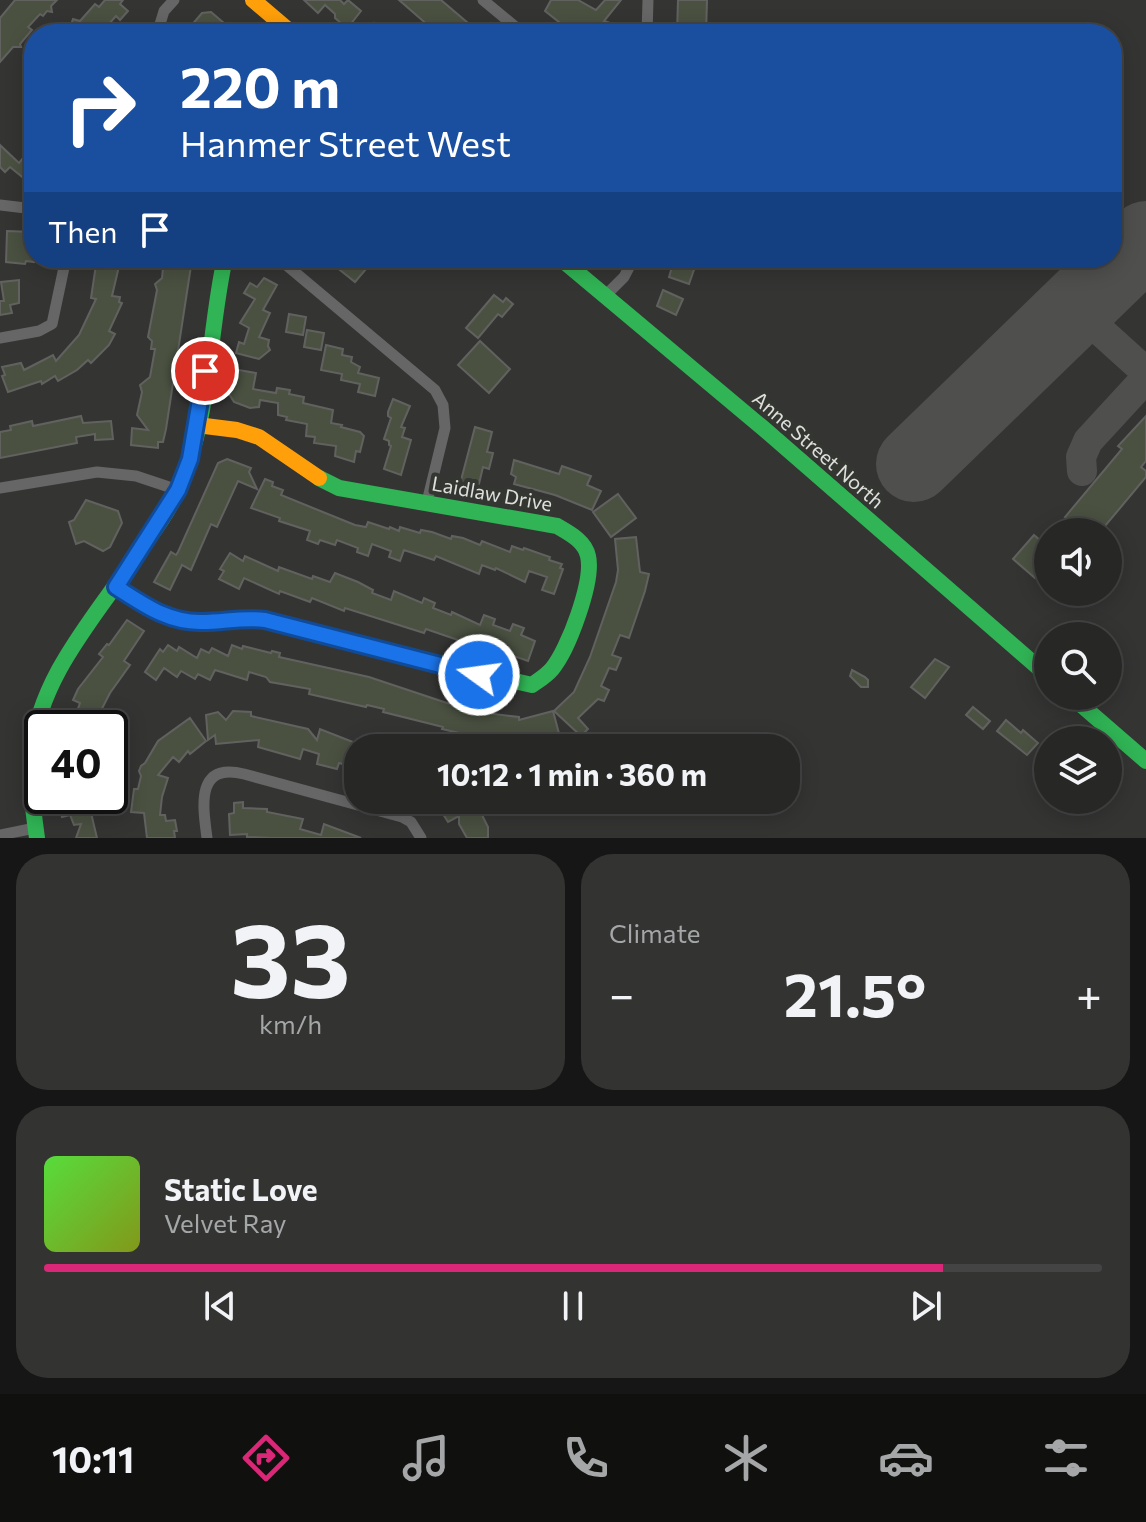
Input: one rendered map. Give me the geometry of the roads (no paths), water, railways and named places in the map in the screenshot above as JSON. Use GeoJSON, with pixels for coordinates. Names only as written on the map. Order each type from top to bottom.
{"type":"FeatureCollection","features":[{"type":"Feature","properties":{"kind":"street"},"geometry":{"type":"LineString","coordinates":[[160,24],[164,11],[174,0]]}},
{"type":"Feature","properties":{"kind":"street"},"geometry":{"type":"LineString","coordinates":[[253,0],[281,24]]}},
{"type":"Feature","properties":{"kind":"street"},"geometry":{"type":"LineString","coordinates":[[483,0],[512,24]]}},
{"type":"Feature","properties":{"kind":"street"},"geometry":{"type":"LineString","coordinates":[[647,24],[648,0]]}},
{"type":"Feature","properties":{"kind":"street"},"geometry":{"type":"LineString","coordinates":[[0,205],[24,208]]}},
{"type":"Feature","properties":{"kind":"street"},"geometry":{"type":"LineString","coordinates":[[0,338],[39,331],[52,324],[64,268]]}},
{"type":"Feature","properties":{"kind":"street"},"geometry":{"type":"LineString","coordinates":[[0,835],[36,833],[30,791],[31,754],[42,706],[57,670],[116,587],[178,490],[190,459],[197,425],[223,268]]}},
{"type":"Feature","properties":{"kind":"street"},"geometry":{"type":"LineString","coordinates":[[290,268],[399,357],[440,399],[446,419],[445,428],[427,502]]}},
{"type":"Feature","properties":{"kind":"street","name":"Anne Street North"},"geometry":{"type":"LineString","coordinates":[[572,268],[763,428],[1034,664]]}},
{"type":"Feature","properties":{"kind":"street"},"geometry":{"type":"LineString","coordinates":[[605,296],[629,268]]}},
{"type":"Feature","properties":{"kind":"street","name":"Laidlaw Drive"},"geometry":{"type":"LineString","coordinates":[[116,587],[155,612],[182,621],[265,620],[532,685],[552,669],[589,577],[587,551],[577,538],[557,526],[339,488],[307,473],[261,438],[197,425]]}},
{"type":"Feature","properties":{"kind":"street"},"geometry":{"type":"LineString","coordinates":[[0,488],[97,472],[136,476],[178,490]]}},
{"type":"Feature","properties":{"kind":"street"},"geometry":{"type":"LineString","coordinates":[[1087,710],[1146,761]]}},
{"type":"Feature","properties":{"kind":"street"},"geometry":{"type":"LineString","coordinates":[[207,838],[202,798],[210,780],[228,772],[402,817],[411,822],[421,838]]}}]}
